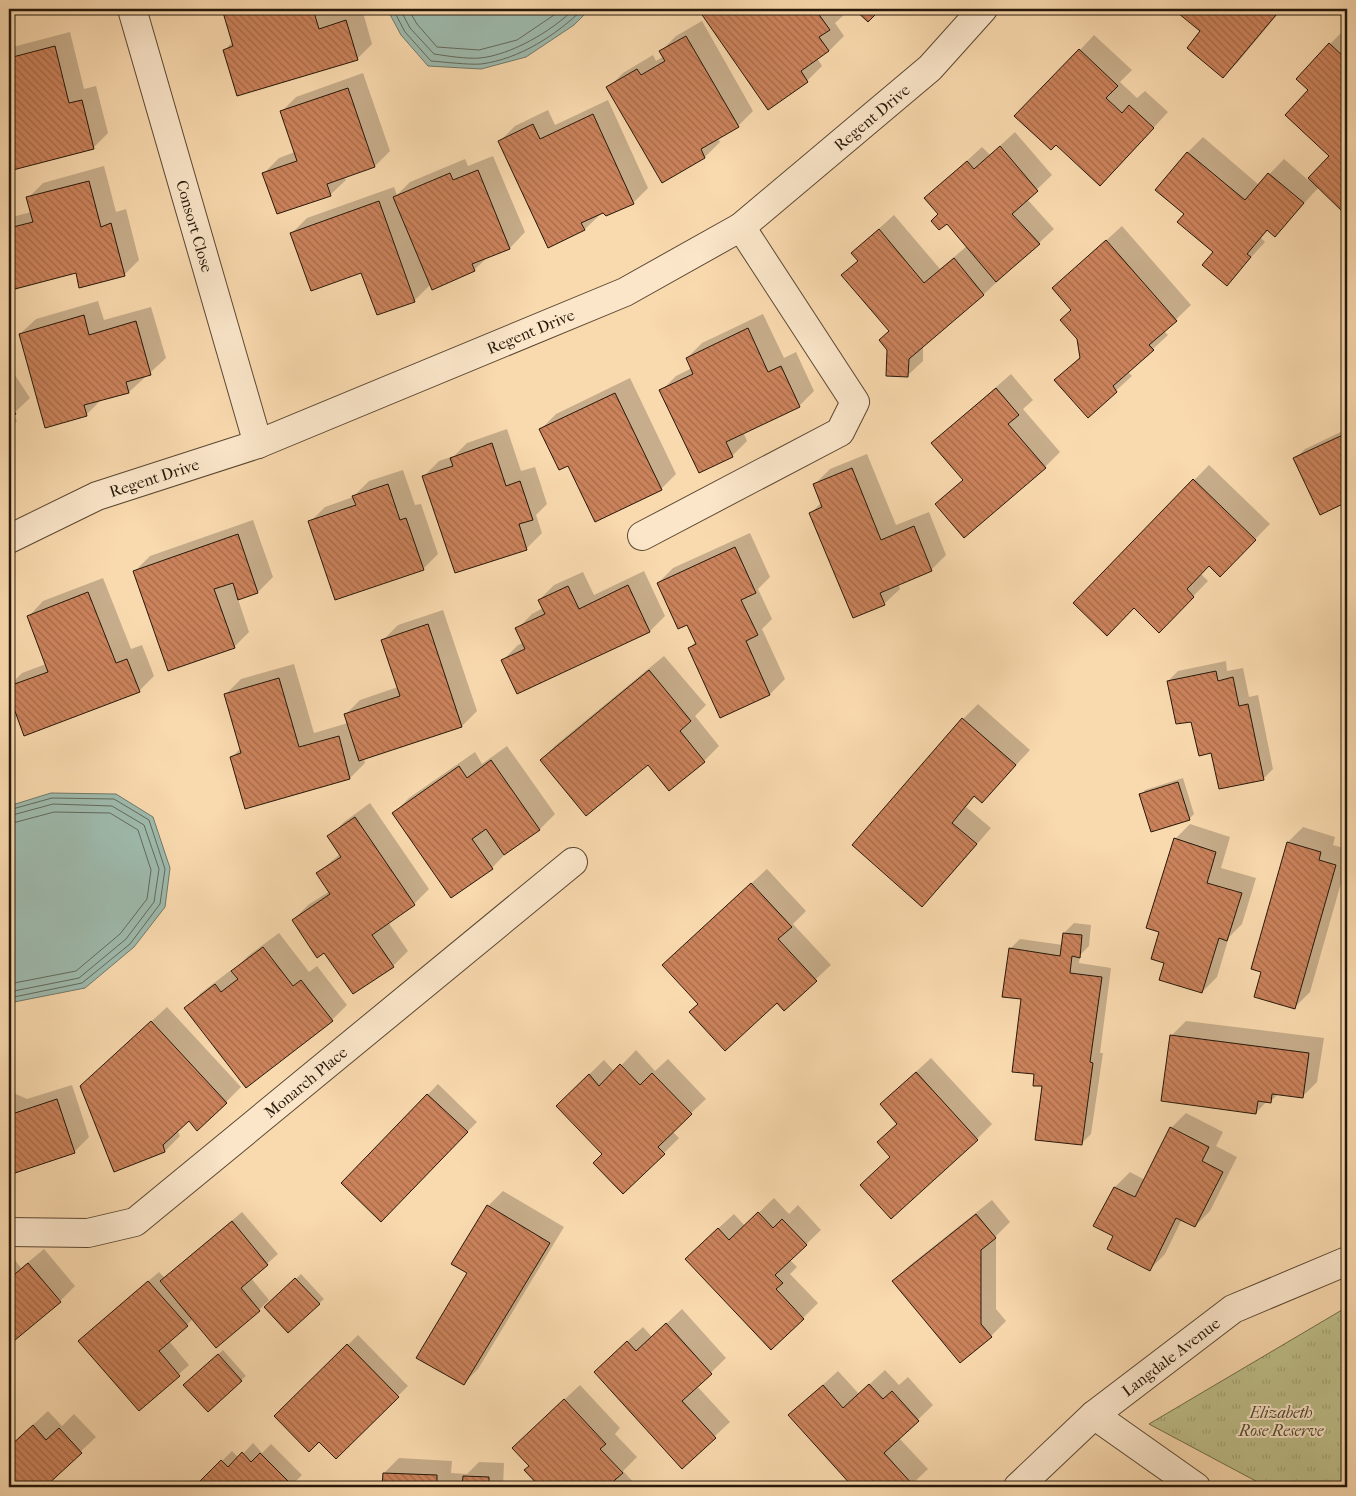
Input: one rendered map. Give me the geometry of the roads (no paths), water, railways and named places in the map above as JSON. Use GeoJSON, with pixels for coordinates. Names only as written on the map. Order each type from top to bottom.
{"type":"FeatureCollection","features":[{"type":"Feature","properties":{"kind":"street","name":"Consort Close"},"geometry":{"type":"LineString","coordinates":[[132,9],[258,444]]}},
{"type":"Feature","properties":{"kind":"street","name":"Regent Drive"},"geometry":{"type":"LineString","coordinates":[[9,539],[97,496],[258,444],[625,292],[741,227],[930,68],[983,9]]}},
{"type":"Feature","properties":{"kind":"street"},"geometry":{"type":"LineString","coordinates":[[642,536],[840,432],[855,402],[741,227]]}},
{"type":"Feature","properties":{"kind":"street","name":"Monarch Place"},"geometry":{"type":"LineString","coordinates":[[9,1232],[88,1233],[135,1222],[574,862]]}},
{"type":"Feature","properties":{"kind":"street","name":"Langdale Avenue"},"geometry":{"type":"LineString","coordinates":[[1018,1487],[1094,1414],[1233,1309],[1347,1261]]}},
{"type":"Feature","properties":{"kind":"street"},"geometry":{"type":"LineString","coordinates":[[1094,1414],[1196,1487]]}},
{"type":"Feature","properties":{"kind":"water"},"geometry":{"type":"Polygon","coordinates":[[[387,9],[590,9],[574,25],[526,57],[481,69],[428,66],[401,35],[387,9]]]}},
{"type":"Feature","properties":{"kind":"water"},"geometry":{"type":"Polygon","coordinates":[[[51,793],[116,794],[153,817],[170,868],[165,907],[134,947],[85,988],[9,1003],[9,806],[51,793]]]}},
{"type":"Feature","properties":{"kind":"park label","name":"Elizabeth Rose Reserve"},"geometry":{"type":"Point","coordinates":[1281,1421]}}]}
